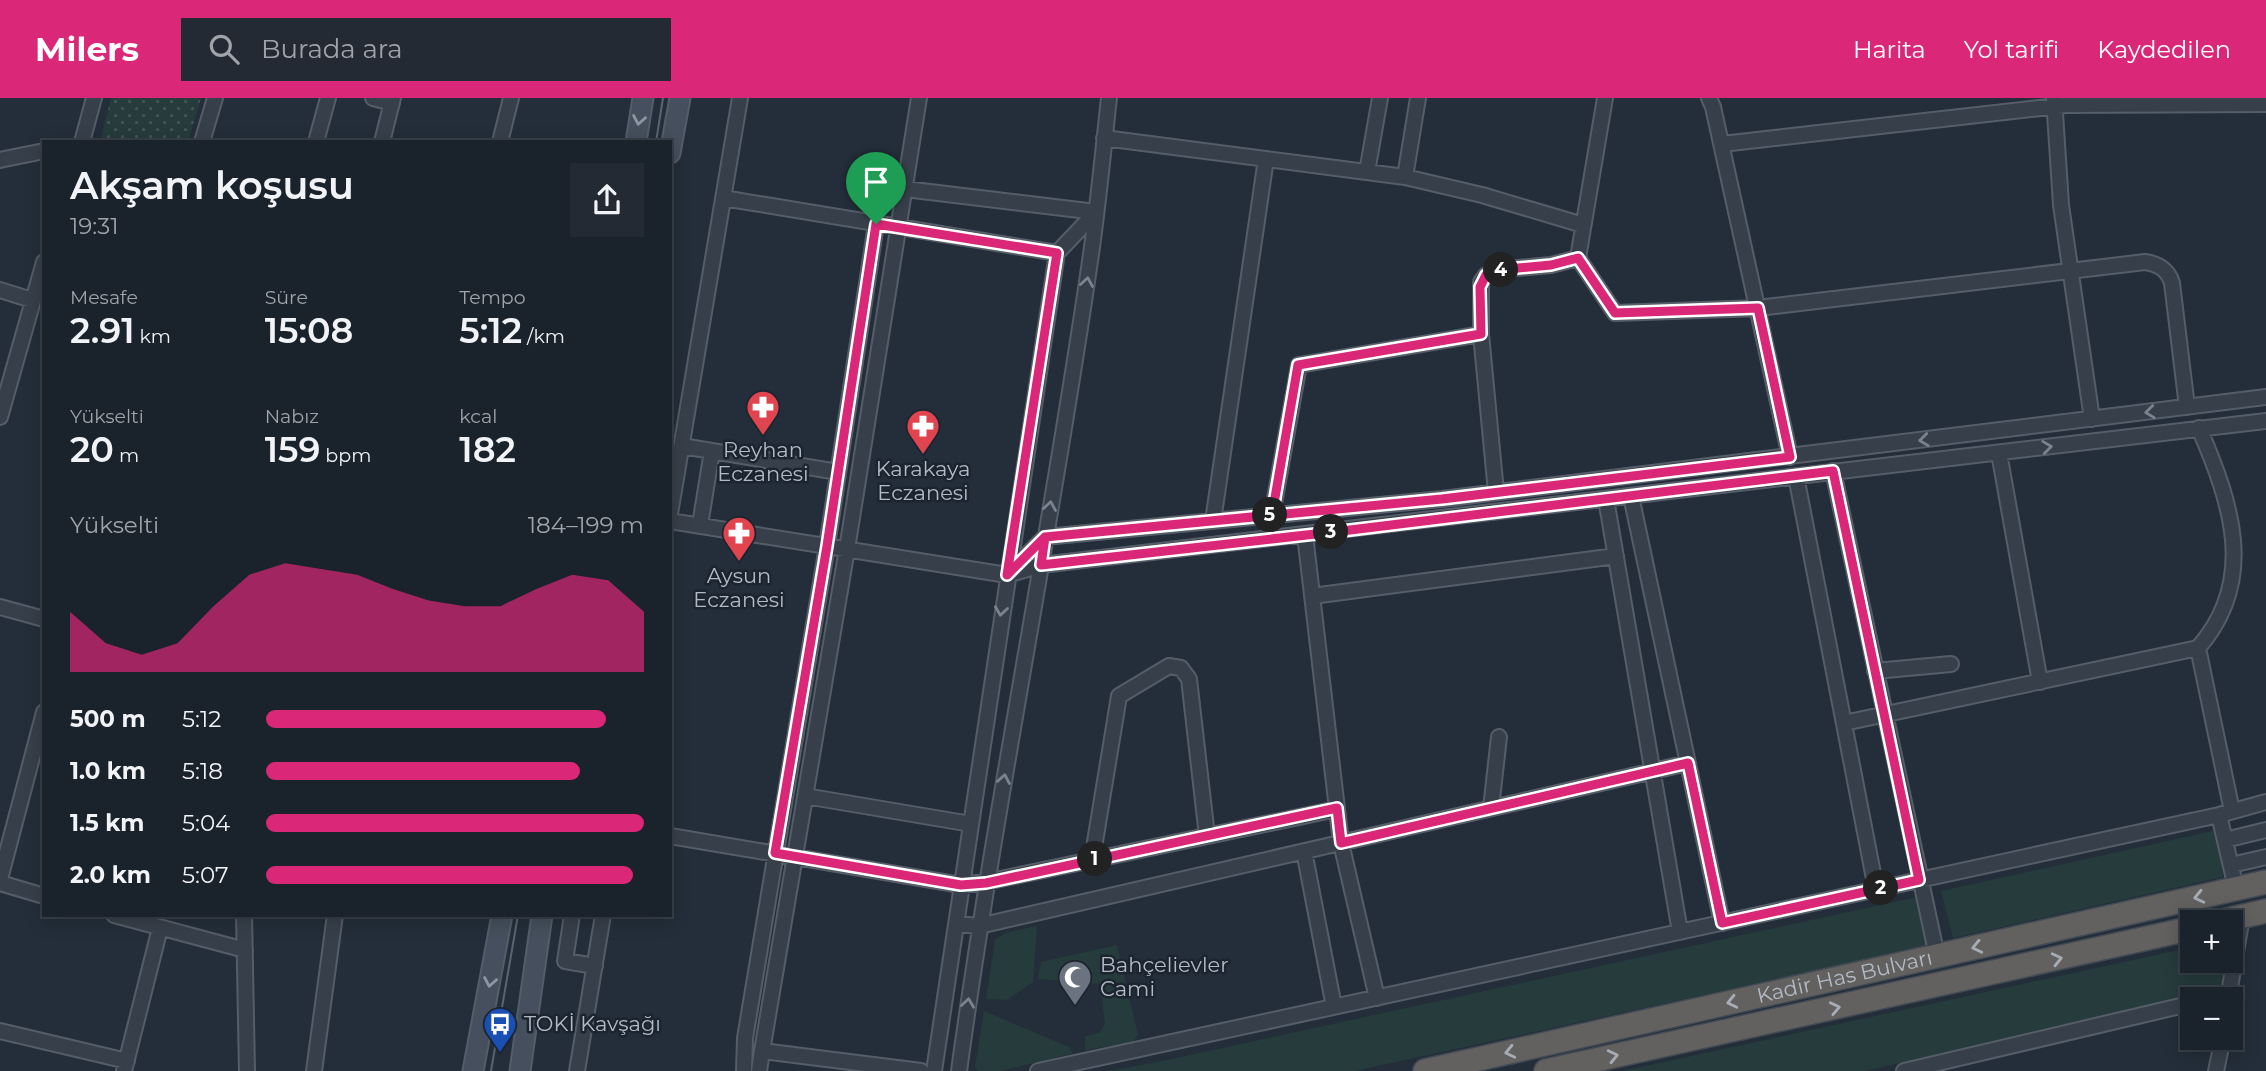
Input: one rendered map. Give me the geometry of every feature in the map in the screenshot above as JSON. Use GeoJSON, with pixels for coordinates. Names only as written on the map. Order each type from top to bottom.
{"type":"FeatureCollection","features":[{"type":"Feature","properties":{"kind":"highway","name":"Kadir Has Bulvarı"},"geometry":{"type":"LineString","coordinates":[[1425,1071],[2266,881]]}},
{"type":"Feature","properties":{"kind":"highway"},"geometry":{"type":"LineString","coordinates":[[2243,917],[2266,911]]}},
{"type":"Feature","properties":{"kind":"highway","name":"Kadir Has Bulvarı"},"geometry":{"type":"LineString","coordinates":[[1546,1071],[2180,931]]}},
{"type":"Feature","properties":{"kind":"main road"},"geometry":{"type":"LineString","coordinates":[[636,140],[643,98]]}},
{"type":"Feature","properties":{"kind":"main road"},"geometry":{"type":"LineString","coordinates":[[672,142],[680,98]]}},
{"type":"Feature","properties":{"kind":"main road"},"geometry":{"type":"LineString","coordinates":[[473,1071],[502,917]]}},
{"type":"Feature","properties":{"kind":"main road"},"geometry":{"type":"LineString","coordinates":[[521,1070],[542,917]]}},
{"type":"Feature","properties":{"kind":"street"},"geometry":{"type":"LineString","coordinates":[[83,140],[94,98]]}},
{"type":"Feature","properties":{"kind":"street"},"geometry":{"type":"LineString","coordinates":[[203,140],[215,98]]}},
{"type":"Feature","properties":{"kind":"street"},"geometry":{"type":"LineString","coordinates":[[317,140],[328,98]]}},
{"type":"Feature","properties":{"kind":"street"},"geometry":{"type":"LineString","coordinates":[[373,98],[393,101],[383,140]]}},
{"type":"Feature","properties":{"kind":"street"},"geometry":{"type":"LineString","coordinates":[[500,140],[511,98]]}},
{"type":"Feature","properties":{"kind":"street"},"geometry":{"type":"LineString","coordinates":[[672,503],[740,98]]}},
{"type":"Feature","properties":{"kind":"street"},"geometry":{"type":"LineString","coordinates":[[759,1071],[847,549],[919,98]]}},
{"type":"Feature","properties":{"kind":"street"},"geometry":{"type":"LineString","coordinates":[[959,1071],[979,926],[1091,260],[1109,98]]}},
{"type":"Feature","properties":{"kind":"street"},"geometry":{"type":"LineString","coordinates":[[1367,172],[1380,98]]}},
{"type":"Feature","properties":{"kind":"street"},"geometry":{"type":"LineString","coordinates":[[1405,177],[1418,98]]}},
{"type":"Feature","properties":{"kind":"street"},"geometry":{"type":"LineString","coordinates":[[1605,98],[1578,258],[1615,313],[1758,308],[2145,262],[2164,270],[2172,283],[2187,407]]}},
{"type":"Feature","properties":{"kind":"street"},"geometry":{"type":"LineString","coordinates":[[1709,98],[1722,144],[1790,457]]}},
{"type":"Feature","properties":{"kind":"street"},"geometry":{"type":"LineString","coordinates":[[1722,144],[2055,102],[2266,104]]}},
{"type":"Feature","properties":{"kind":"street"},"geometry":{"type":"LineString","coordinates":[[2055,102],[2061,205],[2092,419]]}},
{"type":"Feature","properties":{"kind":"street"},"geometry":{"type":"LineString","coordinates":[[1104,138],[1405,177],[1501,200],[1583,225]]}},
{"type":"Feature","properties":{"kind":"street"},"geometry":{"type":"LineString","coordinates":[[0,160],[42,150]]}},
{"type":"Feature","properties":{"kind":"street"},"geometry":{"type":"LineString","coordinates":[[1213,521],[1266,159]]}},
{"type":"Feature","properties":{"kind":"street"},"geometry":{"type":"LineString","coordinates":[[905,189],[1096,212]]}},
{"type":"Feature","properties":{"kind":"street"},"geometry":{"type":"LineString","coordinates":[[723,198],[1057,253]]}},
{"type":"Feature","properties":{"kind":"street"},"geometry":{"type":"LineString","coordinates":[[934,1071],[1057,253],[1096,212]]}},
{"type":"Feature","properties":{"kind":"street"},"geometry":{"type":"LineString","coordinates":[[744,1071],[745,1038],[827,546],[876,224]]}},
{"type":"Feature","properties":{"kind":"street"},"geometry":{"type":"LineString","coordinates":[[1496,492],[1481,334],[1480,287],[1486,275],[1496,270],[1551,265],[1578,258]]}},
{"type":"Feature","properties":{"kind":"street"},"geometry":{"type":"LineString","coordinates":[[0,417],[42,268]]}},
{"type":"Feature","properties":{"kind":"street"},"geometry":{"type":"LineString","coordinates":[[0,290],[32,300]]}},
{"type":"Feature","properties":{"kind":"street"},"geometry":{"type":"LineString","coordinates":[[1272,515],[1298,365],[1481,334]]}},
{"type":"Feature","properties":{"kind":"street"},"geometry":{"type":"LineString","coordinates":[[1007,575],[1045,537],[1496,492],[2266,397]]}},
{"type":"Feature","properties":{"kind":"street"},"geometry":{"type":"LineString","coordinates":[[672,521],[1007,575],[1041,565],[2266,421]]}},
{"type":"Feature","properties":{"kind":"street"},"geometry":{"type":"LineString","coordinates":[[1844,723],[2198,648],[2215,626],[2228,601],[2235,557],[2222,487],[2199,428]]}},
{"type":"Feature","properties":{"kind":"street"},"geometry":{"type":"LineString","coordinates":[[682,446],[838,472]]}},
{"type":"Feature","properties":{"kind":"street"},"geometry":{"type":"LineString","coordinates":[[700,525],[712,451]]}},
{"type":"Feature","properties":{"kind":"street"},"geometry":{"type":"LineString","coordinates":[[1999,453],[2040,682]]}},
{"type":"Feature","properties":{"kind":"street"},"geometry":{"type":"LineString","coordinates":[[1833,471],[1937,956]]}},
{"type":"Feature","properties":{"kind":"street"},"geometry":{"type":"LineString","coordinates":[[1796,476],[1876,889]]}},
{"type":"Feature","properties":{"kind":"street"},"geometry":{"type":"LineString","coordinates":[[1631,496],[1722,923]]}},
{"type":"Feature","properties":{"kind":"street"},"geometry":{"type":"LineString","coordinates":[[1606,499],[1680,932]]}},
{"type":"Feature","properties":{"kind":"street"},"geometry":{"type":"LineString","coordinates":[[1305,535],[1341,843],[1377,998]]}},
{"type":"Feature","properties":{"kind":"street"},"geometry":{"type":"LineString","coordinates":[[1312,596],[1616,556]]}},
{"type":"Feature","properties":{"kind":"street"},"geometry":{"type":"LineString","coordinates":[[0,607],[42,618]]}},
{"type":"Feature","properties":{"kind":"street"},"geometry":{"type":"LineString","coordinates":[[2198,648],[2225,813],[2225,840],[2236,888]]}},
{"type":"Feature","properties":{"kind":"street"},"geometry":{"type":"LineString","coordinates":[[1875,671],[1951,664]]}},
{"type":"Feature","properties":{"kind":"street"},"geometry":{"type":"LineString","coordinates":[[1092,860],[1119,696],[1169,666],[1181,668],[1189,679],[1207,836]]}},
{"type":"Feature","properties":{"kind":"street"},"geometry":{"type":"LineString","coordinates":[[42,720],[0,881],[42,895]]}},
{"type":"Feature","properties":{"kind":"street"},"geometry":{"type":"LineString","coordinates":[[1491,808],[1499,737]]}},
{"type":"Feature","properties":{"kind":"street"},"geometry":{"type":"LineString","coordinates":[[956,925],[979,926],[1688,763]]}},
{"type":"Feature","properties":{"kind":"street"},"geometry":{"type":"LineString","coordinates":[[805,796],[971,824]]}},
{"type":"Feature","properties":{"kind":"street"},"geometry":{"type":"LineString","coordinates":[[1038,1071],[2266,802]]}},
{"type":"Feature","properties":{"kind":"street"},"geometry":{"type":"LineString","coordinates":[[672,836],[961,885],[986,883],[1337,808]]}},
{"type":"Feature","properties":{"kind":"street"},"geometry":{"type":"LineString","coordinates":[[0,814],[16,818]]}},
{"type":"Feature","properties":{"kind":"street"},"geometry":{"type":"LineString","coordinates":[[2225,840],[2266,830]]}},
{"type":"Feature","properties":{"kind":"street"},"geometry":{"type":"LineString","coordinates":[[1304,851],[1334,1007]]}},
{"type":"Feature","properties":{"kind":"street"},"geometry":{"type":"LineString","coordinates":[[2231,866],[2266,857]]}},
{"type":"Feature","properties":{"kind":"street"},"geometry":{"type":"LineString","coordinates":[[121,917],[245,950]]}},
{"type":"Feature","properties":{"kind":"street"},"geometry":{"type":"LineString","coordinates":[[244,917],[247,1071]]}},
{"type":"Feature","properties":{"kind":"street"},"geometry":{"type":"LineString","coordinates":[[314,1071],[335,917]]}},
{"type":"Feature","properties":{"kind":"street"},"geometry":{"type":"LineString","coordinates":[[572,917],[565,961],[595,966]]}},
{"type":"Feature","properties":{"kind":"street"},"geometry":{"type":"LineString","coordinates":[[577,1071],[603,917]]}},
{"type":"Feature","properties":{"kind":"street"},"geometry":{"type":"LineString","coordinates":[[0,1031],[125,1066],[160,928]]}},
{"type":"Feature","properties":{"kind":"street"},"geometry":{"type":"LineString","coordinates":[[1904,1071],[2180,1006]]}},
{"type":"Feature","properties":{"kind":"street"},"geometry":{"type":"LineString","coordinates":[[2216,1071],[2220,1050]]}},
{"type":"Feature","properties":{"kind":"street"},"geometry":{"type":"LineString","coordinates":[[762,1051],[921,1071]]}},
{"type":"Feature","properties":{"kind":"green space"},"geometry":{"type":"Polygon","coordinates":[[[111,98],[201,98],[189,140],[101,139],[111,98]]]}},
{"type":"Feature","properties":{"kind":"green space"},"geometry":{"type":"Polygon","coordinates":[[[2217,830],[2223,877],[1953,938],[1941,891],[2217,830]]]}},
{"type":"Feature","properties":{"kind":"green space"},"geometry":{"type":"Polygon","coordinates":[[[1917,897],[1928,946],[1355,1071],[1108,1071],[1153,1063],[1917,897]]]}},
{"type":"Feature","properties":{"kind":"green space"},"geometry":{"type":"Polygon","coordinates":[[[1037,926],[1033,982],[1007,1000],[986,999],[995,940],[1005,933],[1037,926]]]}},
{"type":"Feature","properties":{"kind":"green space"},"geometry":{"type":"Polygon","coordinates":[[[1117,945],[1138,1035],[1133,1042],[1085,1050],[1085,1036],[1099,1033],[1105,1024],[1100,984],[1038,979],[1041,962],[1117,945]]]}},
{"type":"Feature","properties":{"kind":"green space"},"geometry":{"type":"Polygon","coordinates":[[[2180,950],[2180,973],[2226,973],[2223,987],[2180,987],[2180,999],[1865,1071],[1622,1071],[2180,950]]]}},
{"type":"Feature","properties":{"kind":"green space"},"geometry":{"type":"Polygon","coordinates":[[[984,1011],[1069,1047],[1073,1053],[1001,1071],[978,1071],[975,1067],[984,1011]]]}},
{"type":"Feature","properties":{"kind":"tram line"},"geometry":{"type":"LineString","coordinates":[[656,140],[663,98]]}},
{"type":"Feature","properties":{"kind":"tram line"},"geometry":{"type":"LineString","coordinates":[[491,1071],[518,917]]}},
{"type":"Feature","properties":{"kind":"place","name":"Reyhan Eczanesi"},"geometry":{"type":"Point","coordinates":[763,437]}},
{"type":"Feature","properties":{"kind":"place","name":"Karakaya Eczanesi"},"geometry":{"type":"Point","coordinates":[923,456]}},
{"type":"Feature","properties":{"kind":"place","name":"Aysun Eczanesi"},"geometry":{"type":"Point","coordinates":[739,563]}},
{"type":"Feature","properties":{"kind":"place","name":"Bahçelievler Cami"},"geometry":{"type":"Point","coordinates":[1075,1007]}},
{"type":"Feature","properties":{"kind":"place","name":"TOKİ Kavşağı"},"geometry":{"type":"Point","coordinates":[500,1054]}},
{"type":"Feature","properties":{"kind":"route"},"geometry":{"type":"LineString","coordinates":[[876,224],[827,546],[775,853],[961,885],[986,883],[1337,808],[1341,843],[1688,763],[1722,923],[1919,880],[1833,471],[1041,565],[1045,537],[1272,515],[1298,365],[1481,334],[1481,282],[1486,275],[1496,270],[1551,265],[1578,258],[1615,313],[1758,308],[1790,457],[1442,499],[1045,537],[1007,575],[1057,253],[876,224]]}}]}
